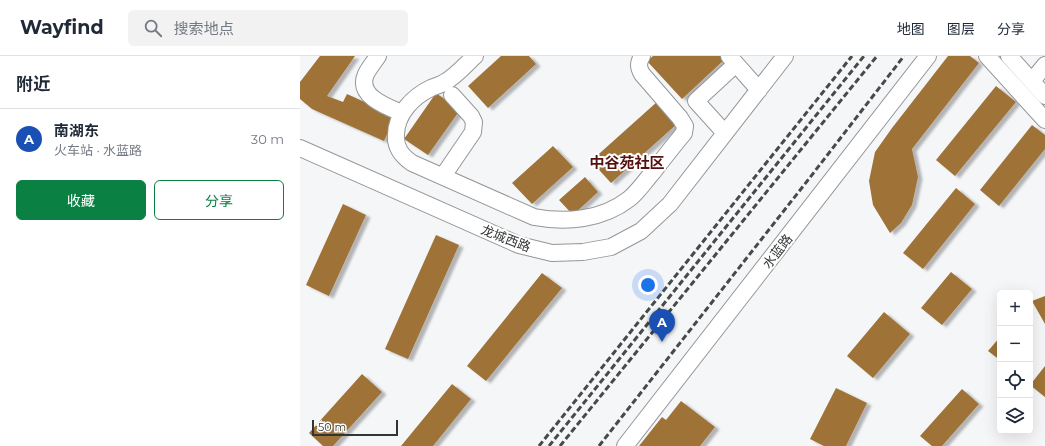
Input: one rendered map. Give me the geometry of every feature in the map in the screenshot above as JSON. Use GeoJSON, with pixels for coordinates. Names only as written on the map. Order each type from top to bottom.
{"type":"FeatureCollection","features":[{"type":"Feature","properties":{"kind":"street"},"geometry":{"type":"LineString","coordinates":[[378,56],[365,75],[365,86],[369,95],[377,102],[402,113]]}},
{"type":"Feature","properties":{"kind":"street"},"geometry":{"type":"LineString","coordinates":[[475,56],[446,82],[429,89],[413,101],[402,113],[396,127],[396,141],[398,149],[408,160],[534,217],[546,220],[591,217],[604,213],[629,199],[639,189],[684,133],[685,126],[680,118],[638,68],[639,61],[642,56]]}},
{"type":"Feature","properties":{"kind":"street","name":"龙城西路"},"geometry":{"type":"LineString","coordinates":[[300,148],[519,245],[552,253],[583,252],[611,247],[641,231],[670,204],[724,132],[785,56]]}},
{"type":"Feature","properties":{"kind":"street","name":"水蓝路"},"geometry":{"type":"LineString","coordinates":[[625,446],[928,56]]}},
{"type":"Feature","properties":{"kind":"street"},"geometry":{"type":"LineString","coordinates":[[987,56],[1045,120]]}},
{"type":"Feature","properties":{"kind":"street"},"geometry":{"type":"LineString","coordinates":[[1010,56],[1045,96]]}},
{"type":"Feature","properties":{"kind":"street"},"geometry":{"type":"LineString","coordinates":[[724,132],[696,101],[733,60],[758,90]]}},
{"type":"Feature","properties":{"kind":"street"},"geometry":{"type":"LineString","coordinates":[[1032,81],[1045,65]]}},
{"type":"Feature","properties":{"kind":"street"},"geometry":{"type":"LineString","coordinates":[[443,176],[473,132],[474,122],[471,116],[452,95]]}},
{"type":"Feature","properties":{"kind":"building"},"geometry":{"type":"Polygon","coordinates":[[[320,56],[355,56],[327,96],[343,102],[347,94],[395,116],[384,141],[312,109],[300,99],[300,82],[320,56]]]}},
{"type":"Feature","properties":{"kind":"building"},"geometry":{"type":"Polygon","coordinates":[[[501,56],[529,56],[536,64],[488,108],[468,86],[501,56]]]}},
{"type":"Feature","properties":{"kind":"building"},"geometry":{"type":"Polygon","coordinates":[[[653,56],[723,56],[725,59],[682,99],[647,61],[653,56]]]}},
{"type":"Feature","properties":{"kind":"building"},"geometry":{"type":"Polygon","coordinates":[[[948,56],[970,56],[979,63],[912,149],[918,177],[912,205],[901,223],[890,233],[873,205],[869,181],[875,152],[948,56]]]}},
{"type":"Feature","properties":{"kind":"building"},"geometry":{"type":"Polygon","coordinates":[[[996,86],[1016,102],[955,176],[936,160],[996,86]]]}},
{"type":"Feature","properties":{"kind":"building"},"geometry":{"type":"Polygon","coordinates":[[[436,93],[460,110],[428,155],[404,139],[436,93]]]}},
{"type":"Feature","properties":{"kind":"building"},"geometry":{"type":"Polygon","coordinates":[[[658,101],[678,123],[611,183],[591,161],[658,101]]]}},
{"type":"Feature","properties":{"kind":"building"},"geometry":{"type":"Polygon","coordinates":[[[1032,125],[1045,135],[1045,149],[999,206],[980,190],[1032,125]]]}},
{"type":"Feature","properties":{"kind":"building"},"geometry":{"type":"Polygon","coordinates":[[[553,146],[573,167],[532,204],[512,183],[553,146]]]}},
{"type":"Feature","properties":{"kind":"building"},"geometry":{"type":"Polygon","coordinates":[[[585,177],[598,192],[573,215],[559,200],[585,177]]]}},
{"type":"Feature","properties":{"kind":"building"},"geometry":{"type":"Polygon","coordinates":[[[956,188],[975,204],[923,269],[903,253],[956,188]]]}},
{"type":"Feature","properties":{"kind":"building"},"geometry":{"type":"Polygon","coordinates":[[[343,204],[366,215],[329,296],[306,285],[343,204]]]}},
{"type":"Feature","properties":{"kind":"building"},"geometry":{"type":"Polygon","coordinates":[[[436,235],[459,245],[408,359],[385,349],[436,235]]]}},
{"type":"Feature","properties":{"kind":"building"},"geometry":{"type":"Polygon","coordinates":[[[951,272],[972,289],[942,325],[921,308],[951,272]]]}},
{"type":"Feature","properties":{"kind":"building"},"geometry":{"type":"Polygon","coordinates":[[[542,273],[562,288],[486,381],[467,366],[542,273]]]}},
{"type":"Feature","properties":{"kind":"building"},"geometry":{"type":"Polygon","coordinates":[[[1045,296],[1045,324],[1033,303],[1033,301],[1045,296]]]}},
{"type":"Feature","properties":{"kind":"building"},"geometry":{"type":"Polygon","coordinates":[[[884,312],[910,334],[873,378],[847,356],[884,312]]]}},
{"type":"Feature","properties":{"kind":"building"},"geometry":{"type":"Polygon","coordinates":[[[997,340],[997,358],[988,351],[997,340]]]}},
{"type":"Feature","properties":{"kind":"building"},"geometry":{"type":"Polygon","coordinates":[[[1045,366],[1045,397],[1033,387],[1033,381],[1045,366]]]}},
{"type":"Feature","properties":{"kind":"building"},"geometry":{"type":"Polygon","coordinates":[[[362,374],[382,392],[333,446],[323,446],[309,433],[362,374]]]}},
{"type":"Feature","properties":{"kind":"building"},"geometry":{"type":"Polygon","coordinates":[[[452,384],[471,399],[433,446],[401,446],[452,384]]]}},
{"type":"Feature","properties":{"kind":"building"},"geometry":{"type":"Polygon","coordinates":[[[836,388],[867,403],[846,446],[824,446],[810,439],[836,388]]]}},
{"type":"Feature","properties":{"kind":"building"},"geometry":{"type":"Polygon","coordinates":[[[962,389],[979,404],[942,446],[932,446],[920,436],[962,389]]]}},
{"type":"Feature","properties":{"kind":"building"},"geometry":{"type":"Polygon","coordinates":[[[681,401],[715,427],[700,446],[639,446],[662,417],[666,420],[681,401]]]}},
{"type":"Feature","properties":{"kind":"railway"},"geometry":{"type":"LineString","coordinates":[[539,446],[852,56]]}},
{"type":"Feature","properties":{"kind":"railway"},"geometry":{"type":"LineString","coordinates":[[549,446],[864,56]]}},
{"type":"Feature","properties":{"kind":"railway"},"geometry":{"type":"LineString","coordinates":[[560,446],[877,56]]}},
{"type":"Feature","properties":{"kind":"railway"},"geometry":{"type":"LineString","coordinates":[[599,446],[904,56]]}},
{"type":"Feature","properties":{"kind":"place","name":"南湖东"},"geometry":{"type":"Point","coordinates":[662,342]}},
{"type":"Feature","properties":{"kind":"district","name":"中谷苑社区"},"geometry":{"type":"Point","coordinates":[627,162]}}]}
